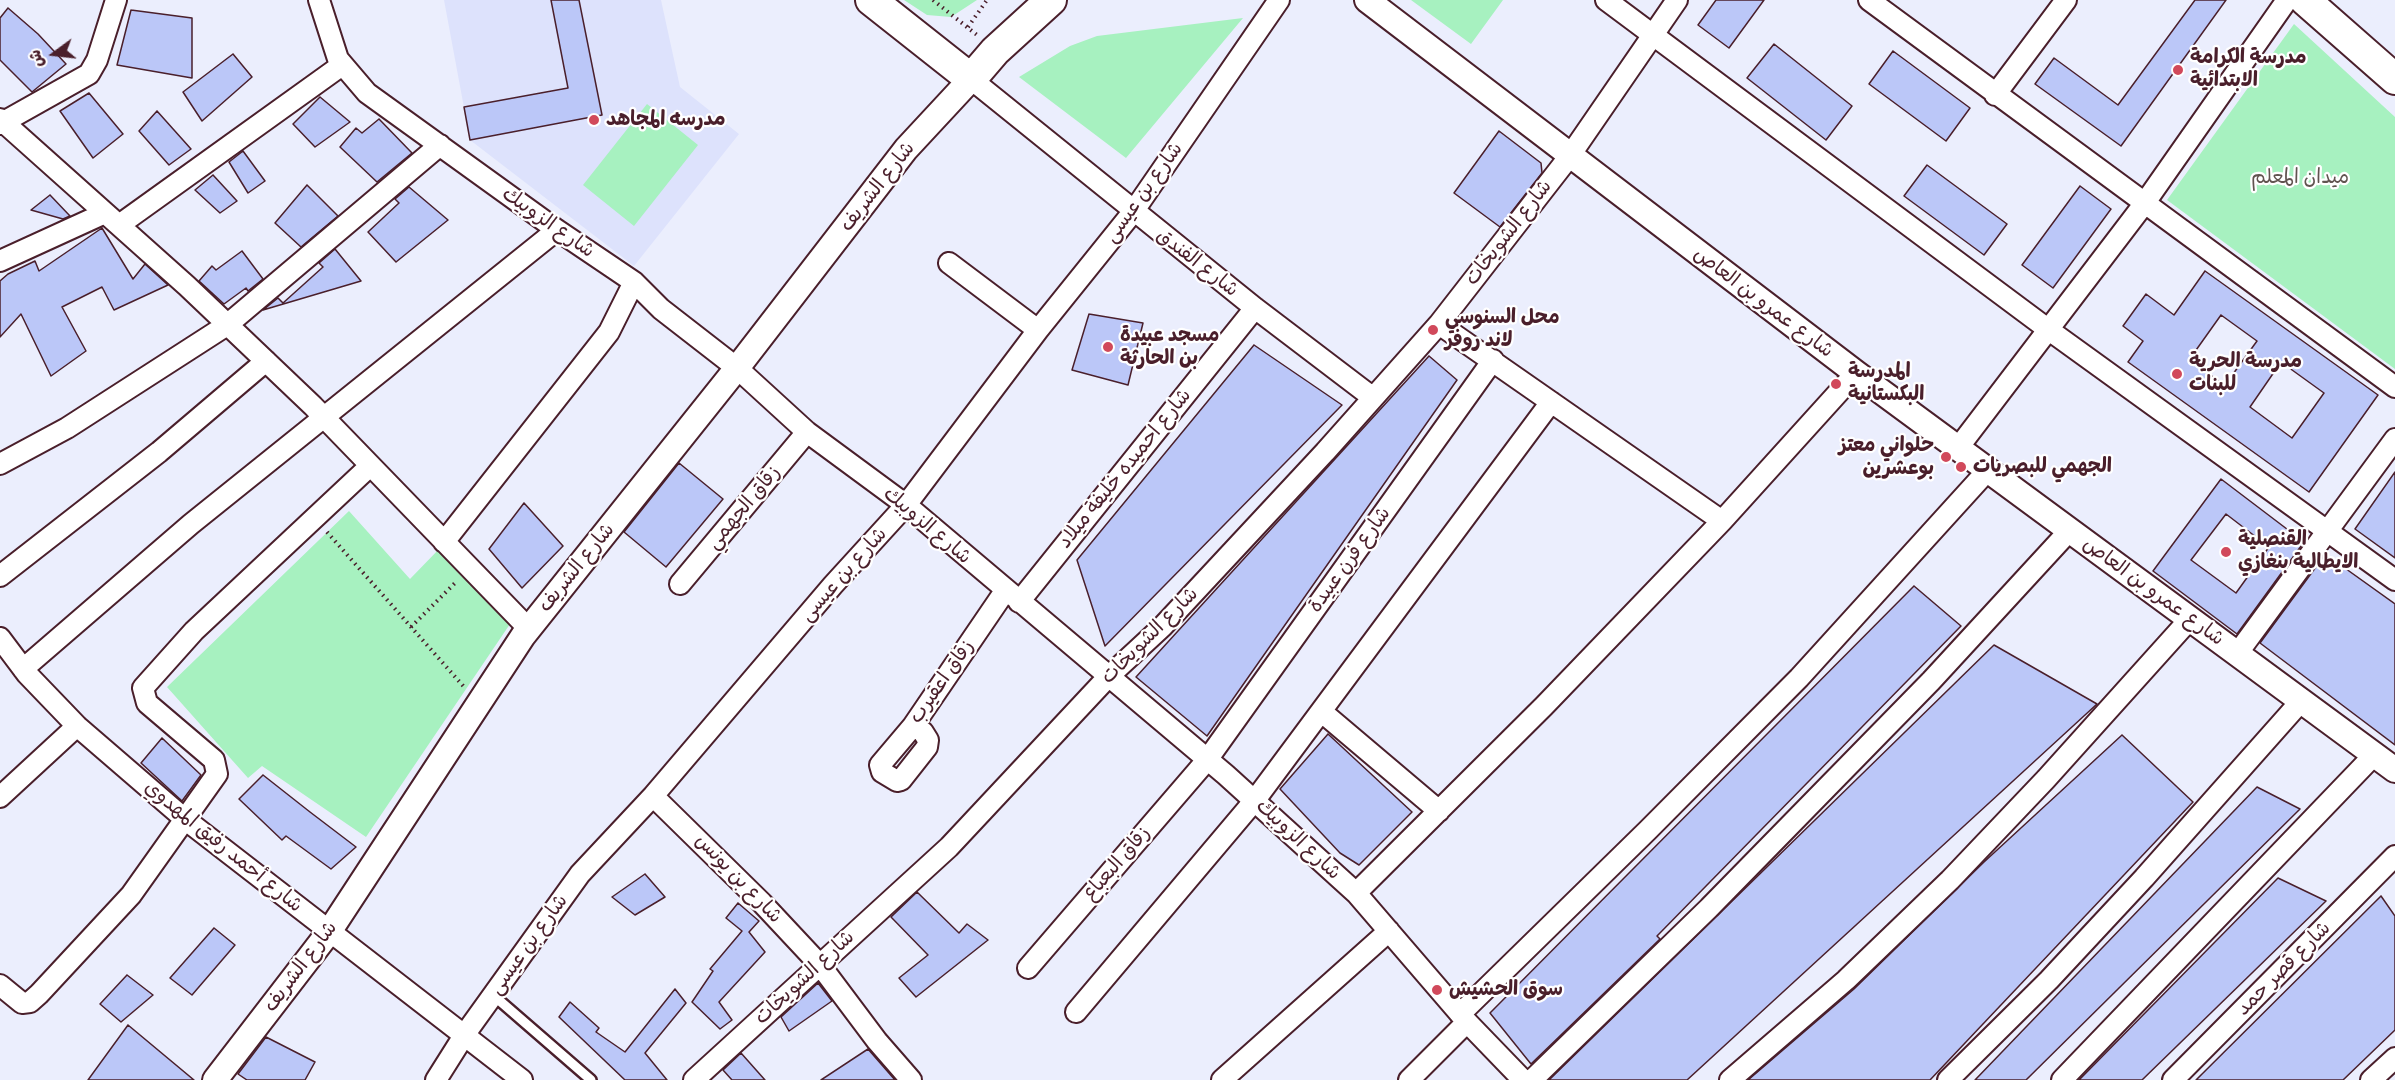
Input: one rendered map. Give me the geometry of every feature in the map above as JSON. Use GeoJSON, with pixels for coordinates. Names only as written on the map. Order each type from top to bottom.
{"type":"FeatureCollection","features":[{"type":"Feature","properties":{"kind":"main road"},"geometry":{"type":"LineString","coordinates":[[871,0],[970,80],[995,51],[1051,0]]}},
{"type":"Feature","properties":{"kind":"main road"},"geometry":{"type":"LineString","coordinates":[[2305,0],[2395,79]]}},
{"type":"Feature","properties":{"kind":"street"},"geometry":{"type":"LineString","coordinates":[[116,0],[97,60],[89,74],[1,122],[112,219],[266,361],[529,629]]}},
{"type":"Feature","properties":{"kind":"street","name":"شارع الزوبيك"},"geometry":{"type":"LineString","coordinates":[[319,0],[342,64],[367,93],[557,230],[634,282],[661,309],[737,368],[807,432],[906,505],[1207,760],[1356,893],[1463,1018],[1523,1080]]}},
{"type":"Feature","properties":{"kind":"street","name":"شارع بن عيسى"},"geometry":{"type":"LineString","coordinates":[[436,1080],[465,1034],[580,874],[653,796],[832,585],[906,505],[1038,330],[1133,212],[1279,0]]}},
{"type":"Feature","properties":{"kind":"street","name":"شارع عمرو بن العاص"},"geometry":{"type":"LineString","coordinates":[[1367,0],[1569,157],[1856,373],[2395,770]]}},
{"type":"Feature","properties":{"kind":"street"},"geometry":{"type":"LineString","coordinates":[[1606,0],[2049,330],[2395,580]]}},
{"type":"Feature","properties":{"kind":"street","name":"شارع الشويخات"},"geometry":{"type":"LineString","coordinates":[[694,1080],[949,847],[1107,677],[1162,627],[1325,452],[1439,324],[1569,157],[1677,0]]}},
{"type":"Feature","properties":{"kind":"street"},"geometry":{"type":"LineString","coordinates":[[1869,0],[1995,95],[2395,387]]}},
{"type":"Feature","properties":{"kind":"street"},"geometry":{"type":"LineString","coordinates":[[1995,95],[2066,0]]}},
{"type":"Feature","properties":{"kind":"street"},"geometry":{"type":"LineString","coordinates":[[1958,448],[2144,204],[2287,0]]}},
{"type":"Feature","properties":{"kind":"street"},"geometry":{"type":"LineString","coordinates":[[0,261],[112,219],[342,64]]}},
{"type":"Feature","properties":{"kind":"street","name":"شارع الفندق"},"geometry":{"type":"LineString","coordinates":[[970,80],[1133,212],[1372,397]]}},
{"type":"Feature","properties":{"kind":"street","name":"شارع الشريف"},"geometry":{"type":"LineString","coordinates":[[215,1080],[329,932],[529,629],[737,368],[906,148],[970,80]]}},
{"type":"Feature","properties":{"kind":"street"},"geometry":{"type":"LineString","coordinates":[[0,464],[67,428],[227,325],[440,146]]}},
{"type":"Feature","properties":{"kind":"street"},"geometry":{"type":"LineString","coordinates":[[23,669],[100,600],[323,417],[557,230]]}},
{"type":"Feature","properties":{"kind":"street"},"geometry":{"type":"LineString","coordinates":[[949,263],[1038,330]]}},
{"type":"Feature","properties":{"kind":"street"},"geometry":{"type":"LineString","coordinates":[[444,542],[609,332],[634,282]]}},
{"type":"Feature","properties":{"kind":"street","name":"شارع احميده خليفة ميلاد"},"geometry":{"type":"LineString","coordinates":[[1012,596],[1255,308]]}},
{"type":"Feature","properties":{"kind":"street"},"geometry":{"type":"LineString","coordinates":[[1439,324],[1722,521]]}},
{"type":"Feature","properties":{"kind":"street","name":"شارع فرن عبيدة"},"geometry":{"type":"LineString","coordinates":[[1207,760],[1493,360]]}},
{"type":"Feature","properties":{"kind":"street"},"geometry":{"type":"LineString","coordinates":[[0,576],[159,452],[266,361]]}},
{"type":"Feature","properties":{"kind":"street"},"geometry":{"type":"LineString","coordinates":[[1356,893],[1544,706],[1722,521],[1856,373]]}},
{"type":"Feature","properties":{"kind":"street"},"geometry":{"type":"LineString","coordinates":[[1076,1012],[1255,801],[1551,402]]}},
{"type":"Feature","properties":{"kind":"street","name":"زقاق الجهمي"},"geometry":{"type":"LineString","coordinates":[[680,584],[807,432]]}},
{"type":"Feature","properties":{"kind":"street"},"geometry":{"type":"LineString","coordinates":[[2237,654],[2330,531],[2395,439]]}},
{"type":"Feature","properties":{"kind":"street"},"geometry":{"type":"LineString","coordinates":[[0,984],[22,1003],[30,1002],[131,895],[186,820],[217,774],[218,767],[214,760],[147,703],[143,688],[194,631],[370,466]]}},
{"type":"Feature","properties":{"kind":"street"},"geometry":{"type":"LineString","coordinates":[[1409,1080],[1463,1018],[1798,678],[1989,470]]}},
{"type":"Feature","properties":{"kind":"street"},"geometry":{"type":"LineString","coordinates":[[1532,1080],[1734,883],[1931,681],[2070,530]]}},
{"type":"Feature","properties":{"kind":"street","name":"زقاق اعقيرب"},"geometry":{"type":"LineString","coordinates":[[913,726],[923,732],[928,740],[922,755],[899,781],[882,772],[880,768],[883,761],[913,726],[1012,596]]}},
{"type":"Feature","properties":{"kind":"street"},"geometry":{"type":"LineString","coordinates":[[1730,1080],[1846,980],[1950,880],[2046,779],[2190,619]]}},
{"type":"Feature","properties":{"kind":"street","name":"شارع أحمد رفيق المهدوي"},"geometry":{"type":"LineString","coordinates":[[0,638],[23,669],[77,726],[186,820],[522,1080]]}},
{"type":"Feature","properties":{"kind":"street"},"geometry":{"type":"LineString","coordinates":[[1948,1080],[2049,980],[2120,904],[2302,700]]}},
{"type":"Feature","properties":{"kind":"street"},"geometry":{"type":"LineString","coordinates":[[1322,712],[1439,811]]}},
{"type":"Feature","properties":{"kind":"street"},"geometry":{"type":"LineString","coordinates":[[0,797],[77,726]]}},
{"type":"Feature","properties":{"kind":"street"},"geometry":{"type":"LineString","coordinates":[[2062,1080],[2375,754]]}},
{"type":"Feature","properties":{"kind":"street","name":"زقاق البعباع"},"geometry":{"type":"LineString","coordinates":[[1028,968],[1207,760]]}},
{"type":"Feature","properties":{"kind":"street","name":"شارع بن يونس"},"geometry":{"type":"LineString","coordinates":[[653,796],[762,903],[820,965],[877,1041],[911,1080]]}},
{"type":"Feature","properties":{"kind":"street","name":"شارع قصر حمد"},"geometry":{"type":"LineString","coordinates":[[2173,1080],[2395,856]]}},
{"type":"Feature","properties":{"kind":"street"},"geometry":{"type":"LineString","coordinates":[[1222,1080],[1389,931]]}},
{"type":"Feature","properties":{"kind":"street"},"geometry":{"type":"LineString","coordinates":[[2372,1080],[2395,1058]]}},
{"type":"Feature","properties":{"kind":"lane"},"geometry":{"type":"LineString","coordinates":[[493,995],[591,1080]]}},
{"type":"Feature","properties":{"kind":"path"},"geometry":{"type":"LineString","coordinates":[[933,0],[995,51]]}},
{"type":"Feature","properties":{"kind":"path"},"geometry":{"type":"LineString","coordinates":[[968,27],[987,0]]}},
{"type":"Feature","properties":{"kind":"path"},"geometry":{"type":"LineString","coordinates":[[314,518],[479,703]]}},
{"type":"Feature","properties":{"kind":"path"},"geometry":{"type":"LineString","coordinates":[[411,627],[470,568]]}},
{"type":"Feature","properties":{"kind":"shaded area","name":"مدرسه المجاهد"},"geometry":{"type":"Polygon","coordinates":[[[444,0],[661,0],[680,87],[739,134],[634,266],[470,140],[444,0]]]}},
{"type":"Feature","properties":{"kind":"green space"},"geometry":{"type":"Polygon","coordinates":[[[904,0],[977,0],[951,17],[927,15],[904,0]]]}},
{"type":"Feature","properties":{"kind":"green space"},"geometry":{"type":"Polygon","coordinates":[[[1411,0],[1503,0],[1471,44],[1411,0]]]}},
{"type":"Feature","properties":{"kind":"green space"},"geometry":{"type":"Polygon","coordinates":[[[1243,18],[1126,158],[1019,77],[1070,46],[1097,36],[1243,18]]]}},
{"type":"Feature","properties":{"kind":"green space","name":"ميدان المعلم"},"geometry":{"type":"Polygon","coordinates":[[[2294,24],[2395,117],[2395,369],[2167,200],[2294,24]]]}},
{"type":"Feature","properties":{"kind":"green space"},"geometry":{"type":"Polygon","coordinates":[[[647,104],[698,145],[634,226],[583,185],[647,104]]]}},
{"type":"Feature","properties":{"kind":"green space"},"geometry":{"type":"Polygon","coordinates":[[[349,511],[410,579],[440,548],[510,624],[366,837],[262,766],[248,778],[167,687],[349,511]]]}},
{"type":"Feature","properties":{"kind":"building"},"geometry":{"type":"Polygon","coordinates":[[[551,0],[579,0],[602,115],[470,140],[464,107],[568,88],[551,0]]]}},
{"type":"Feature","properties":{"kind":"building"},"geometry":{"type":"Polygon","coordinates":[[[1716,0],[1764,0],[1729,48],[1698,25],[1716,0]]]}},
{"type":"Feature","properties":{"kind":"building"},"geometry":{"type":"Polygon","coordinates":[[[2195,0],[2226,0],[2121,146],[2035,84],[2054,58],[2118,105],[2195,0]]]}},
{"type":"Feature","properties":{"kind":"building"},"geometry":{"type":"Polygon","coordinates":[[[8,8],[38,34],[66,64],[32,92],[0,60],[0,18],[8,8]]]}},
{"type":"Feature","properties":{"kind":"building"},"geometry":{"type":"Polygon","coordinates":[[[131,10],[192,18],[192,78],[117,65],[131,10]]]}},
{"type":"Feature","properties":{"kind":"building"},"geometry":{"type":"Polygon","coordinates":[[[1774,44],[1852,106],[1826,140],[1747,78],[1774,44]]]}},
{"type":"Feature","properties":{"kind":"building"},"geometry":{"type":"Polygon","coordinates":[[[1893,51],[1970,108],[1946,141],[1869,84],[1893,51]]]}},
{"type":"Feature","properties":{"kind":"building"},"geometry":{"type":"Polygon","coordinates":[[[233,54],[252,77],[202,121],[183,92],[233,54]]]}},
{"type":"Feature","properties":{"kind":"building"},"geometry":{"type":"Polygon","coordinates":[[[89,93],[123,134],[93,158],[60,111],[89,93]]]}},
{"type":"Feature","properties":{"kind":"building"},"geometry":{"type":"Polygon","coordinates":[[[320,97],[350,122],[315,147],[293,124],[320,97]]]}},
{"type":"Feature","properties":{"kind":"building"},"geometry":{"type":"Polygon","coordinates":[[[157,111],[191,149],[169,165],[139,131],[157,111]]]}},
{"type":"Feature","properties":{"kind":"building"},"geometry":{"type":"Polygon","coordinates":[[[379,119],[412,153],[377,182],[340,147],[356,128],[362,133],[379,119]]]}},
{"type":"Feature","properties":{"kind":"building"},"geometry":{"type":"Polygon","coordinates":[[[1499,131],[1541,163],[1542,173],[1500,227],[1454,193],[1499,131]]]}},
{"type":"Feature","properties":{"kind":"building"},"geometry":{"type":"Polygon","coordinates":[[[243,151],[265,181],[248,193],[229,162],[243,151]]]}},
{"type":"Feature","properties":{"kind":"building"},"geometry":{"type":"Polygon","coordinates":[[[1927,165],[2007,224],[1984,255],[1904,196],[1927,165]]]}},
{"type":"Feature","properties":{"kind":"building"},"geometry":{"type":"Polygon","coordinates":[[[213,175],[237,201],[220,213],[195,190],[213,175]]]}},
{"type":"Feature","properties":{"kind":"building"},"geometry":{"type":"Polygon","coordinates":[[[307,185],[338,216],[301,247],[275,223],[307,185]]]}},
{"type":"Feature","properties":{"kind":"building"},"geometry":{"type":"Polygon","coordinates":[[[2080,186],[2111,209],[2053,288],[2022,265],[2080,186]]]}},
{"type":"Feature","properties":{"kind":"building"},"geometry":{"type":"Polygon","coordinates":[[[409,187],[448,220],[396,262],[368,232],[399,203],[395,199],[409,187]]]}},
{"type":"Feature","properties":{"kind":"building"},"geometry":{"type":"Polygon","coordinates":[[[50,195],[70,216],[63,219],[31,210],[50,195]]]}},
{"type":"Feature","properties":{"kind":"building"},"geometry":{"type":"Polygon","coordinates":[[[102,228],[133,279],[145,264],[168,285],[114,310],[102,287],[62,307],[86,351],[51,376],[21,314],[0,337],[0,281],[8,274],[35,261],[39,271],[102,228]]]}},
{"type":"Feature","properties":{"kind":"building"},"geometry":{"type":"Polygon","coordinates":[[[335,249],[361,281],[263,310],[278,298],[283,303],[323,267],[319,263],[335,249]]]}},
{"type":"Feature","properties":{"kind":"building"},"geometry":{"type":"Polygon","coordinates":[[[242,251],[263,279],[248,291],[246,288],[224,304],[199,281],[212,266],[216,270],[242,251]]]}},
{"type":"Feature","properties":{"kind":"building","name":"مدرسة الحرية للبنات"},"geometry":{"type":"Polygon","coordinates":[[[2205,271],[2378,395],[2309,492],[2128,362],[2143,341],[2123,326],[2146,294],[2174,315],[2205,271]],[[2221,315],[2189,360],[2225,385],[2257,341],[2221,315]],[[2281,362],[2250,407],[2292,438],[2324,393],[2281,362]]]}},
{"type":"Feature","properties":{"kind":"building","name":"مسجد عبيدة بن الحارثة"},"geometry":{"type":"Polygon","coordinates":[[[1089,314],[1143,323],[1128,385],[1072,370],[1089,314]]]}},
{"type":"Feature","properties":{"kind":"building"},"geometry":{"type":"Polygon","coordinates":[[[1254,345],[1342,405],[1105,646],[1077,560],[1254,345]]]}},
{"type":"Feature","properties":{"kind":"building"},"geometry":{"type":"Polygon","coordinates":[[[1429,356],[1457,380],[1207,736],[1136,677],[1429,356]]]}},
{"type":"Feature","properties":{"kind":"building"},"geometry":{"type":"Polygon","coordinates":[[[679,463],[723,499],[666,567],[624,532],[679,463]]]}},
{"type":"Feature","properties":{"kind":"building"},"geometry":{"type":"Polygon","coordinates":[[[2395,472],[2395,558],[2355,529],[2395,472]]]}},
{"type":"Feature","properties":{"kind":"building"},"geometry":{"type":"Polygon","coordinates":[[[2221,479],[2304,542],[2237,634],[2153,571],[2221,479]],[[2226,514],[2191,560],[2236,593],[2269,547],[2226,514]]]}},
{"type":"Feature","properties":{"kind":"building"},"geometry":{"type":"Polygon","coordinates":[[[524,503],[563,546],[522,588],[489,549],[524,503]]]}},
{"type":"Feature","properties":{"kind":"building"},"geometry":{"type":"Polygon","coordinates":[[[2324,556],[2326,558],[2328,556],[2395,604],[2395,745],[2260,643],[2324,556]]]}},
{"type":"Feature","properties":{"kind":"building"},"geometry":{"type":"Polygon","coordinates":[[[1914,586],[1961,626],[1657,936],[1660,939],[1531,1064],[1490,1013],[1914,586]]]}},
{"type":"Feature","properties":{"kind":"building"},"geometry":{"type":"Polygon","coordinates":[[[1994,645],[2097,704],[1687,1080],[1549,1080],[1994,645]]]}},
{"type":"Feature","properties":{"kind":"building"},"geometry":{"type":"Polygon","coordinates":[[[1328,734],[1412,812],[1359,865],[1340,853],[1280,789],[1328,734]]]}},
{"type":"Feature","properties":{"kind":"building"},"geometry":{"type":"Polygon","coordinates":[[[2122,735],[2193,802],[1930,1080],[1748,1080],[1854,989],[1984,862],[2122,735]]]}},
{"type":"Feature","properties":{"kind":"building"},"geometry":{"type":"Polygon","coordinates":[[[162,738],[201,775],[182,801],[141,763],[162,738]]]}},
{"type":"Feature","properties":{"kind":"building"},"geometry":{"type":"Polygon","coordinates":[[[263,775],[356,847],[331,869],[286,836],[282,840],[239,799],[263,775]]]}},
{"type":"Feature","properties":{"kind":"building"},"geometry":{"type":"Polygon","coordinates":[[[2257,787],[2300,809],[2026,1080],[1975,1080],[2257,787]]]}},
{"type":"Feature","properties":{"kind":"building"},"geometry":{"type":"Polygon","coordinates":[[[645,874],[665,897],[635,915],[612,897],[645,874]]]}},
{"type":"Feature","properties":{"kind":"building"},"geometry":{"type":"Polygon","coordinates":[[[2278,878],[2326,901],[2142,1080],[2079,1080],[2278,878]]]}},
{"type":"Feature","properties":{"kind":"building"},"geometry":{"type":"Polygon","coordinates":[[[917,892],[959,933],[967,924],[988,940],[916,997],[899,978],[928,955],[891,917],[917,892]]]}},
{"type":"Feature","properties":{"kind":"building"},"geometry":{"type":"Polygon","coordinates":[[[2381,896],[2395,916],[2395,1030],[2343,1080],[2196,1080],[2381,896]]]}},
{"type":"Feature","properties":{"kind":"building"},"geometry":{"type":"Polygon","coordinates":[[[738,903],[759,921],[749,932],[765,952],[719,1002],[732,1020],[720,1029],[692,1002],[713,971],[710,969],[742,931],[726,918],[738,903]]]}},
{"type":"Feature","properties":{"kind":"building"},"geometry":{"type":"Polygon","coordinates":[[[214,928],[235,945],[192,995],[170,978],[214,928]]]}},
{"type":"Feature","properties":{"kind":"building"},"geometry":{"type":"Polygon","coordinates":[[[127,975],[153,995],[121,1022],[100,1004],[127,975]]]}},
{"type":"Feature","properties":{"kind":"building"},"geometry":{"type":"Polygon","coordinates":[[[818,983],[832,1001],[789,1031],[781,1017],[818,983]]]}},
{"type":"Feature","properties":{"kind":"building"},"geometry":{"type":"Polygon","coordinates":[[[675,989],[686,1003],[645,1053],[667,1080],[625,1080],[559,1017],[570,1002],[599,1028],[596,1032],[625,1052],[675,989]]]}},
{"type":"Feature","properties":{"kind":"building"},"geometry":{"type":"Polygon","coordinates":[[[128,1025],[194,1080],[88,1080],[128,1025]]]}},
{"type":"Feature","properties":{"kind":"building"},"geometry":{"type":"Polygon","coordinates":[[[266,1037],[315,1062],[305,1080],[247,1080],[238,1074],[266,1037]]]}},
{"type":"Feature","properties":{"kind":"building"},"geometry":{"type":"Polygon","coordinates":[[[868,1049],[895,1080],[821,1080],[868,1049]]]}},
{"type":"Feature","properties":{"kind":"building"},"geometry":{"type":"Polygon","coordinates":[[[741,1053],[765,1080],[732,1080],[723,1070],[741,1053]]]}},
{"type":"Feature","properties":{"kind":"place","name":"مدرسة الكرامة الابتدائية"},"geometry":{"type":"Point","coordinates":[2178,70]}},
{"type":"Feature","properties":{"kind":"place","name":"مدرسه المجاهد"},"geometry":{"type":"Point","coordinates":[594,120]}},
{"type":"Feature","properties":{"kind":"place","name":"محل السنوسي لاند روفر"},"geometry":{"type":"Point","coordinates":[1433,330]}},
{"type":"Feature","properties":{"kind":"place","name":"مسجد عبيدة بن الحارثة"},"geometry":{"type":"Point","coordinates":[1108,347]}},
{"type":"Feature","properties":{"kind":"place","name":"مدرسة الحرية للبنات"},"geometry":{"type":"Point","coordinates":[2177,374]}},
{"type":"Feature","properties":{"kind":"place","name":"المدرسة البكستانية"},"geometry":{"type":"Point","coordinates":[1836,384]}},
{"type":"Feature","properties":{"kind":"place","name":"حلواني معتز بوعشرين"},"geometry":{"type":"Point","coordinates":[1946,457]}},
{"type":"Feature","properties":{"kind":"place","name":"الجهمي للبصريات"},"geometry":{"type":"Point","coordinates":[1961,467]}},
{"type":"Feature","properties":{"kind":"place","name":"القنصلية الايطالية بنغازي"},"geometry":{"type":"Point","coordinates":[2226,552]}},
{"type":"Feature","properties":{"kind":"place","name":"سوق الحشيش"},"geometry":{"type":"Point","coordinates":[1437,990]}}]}
